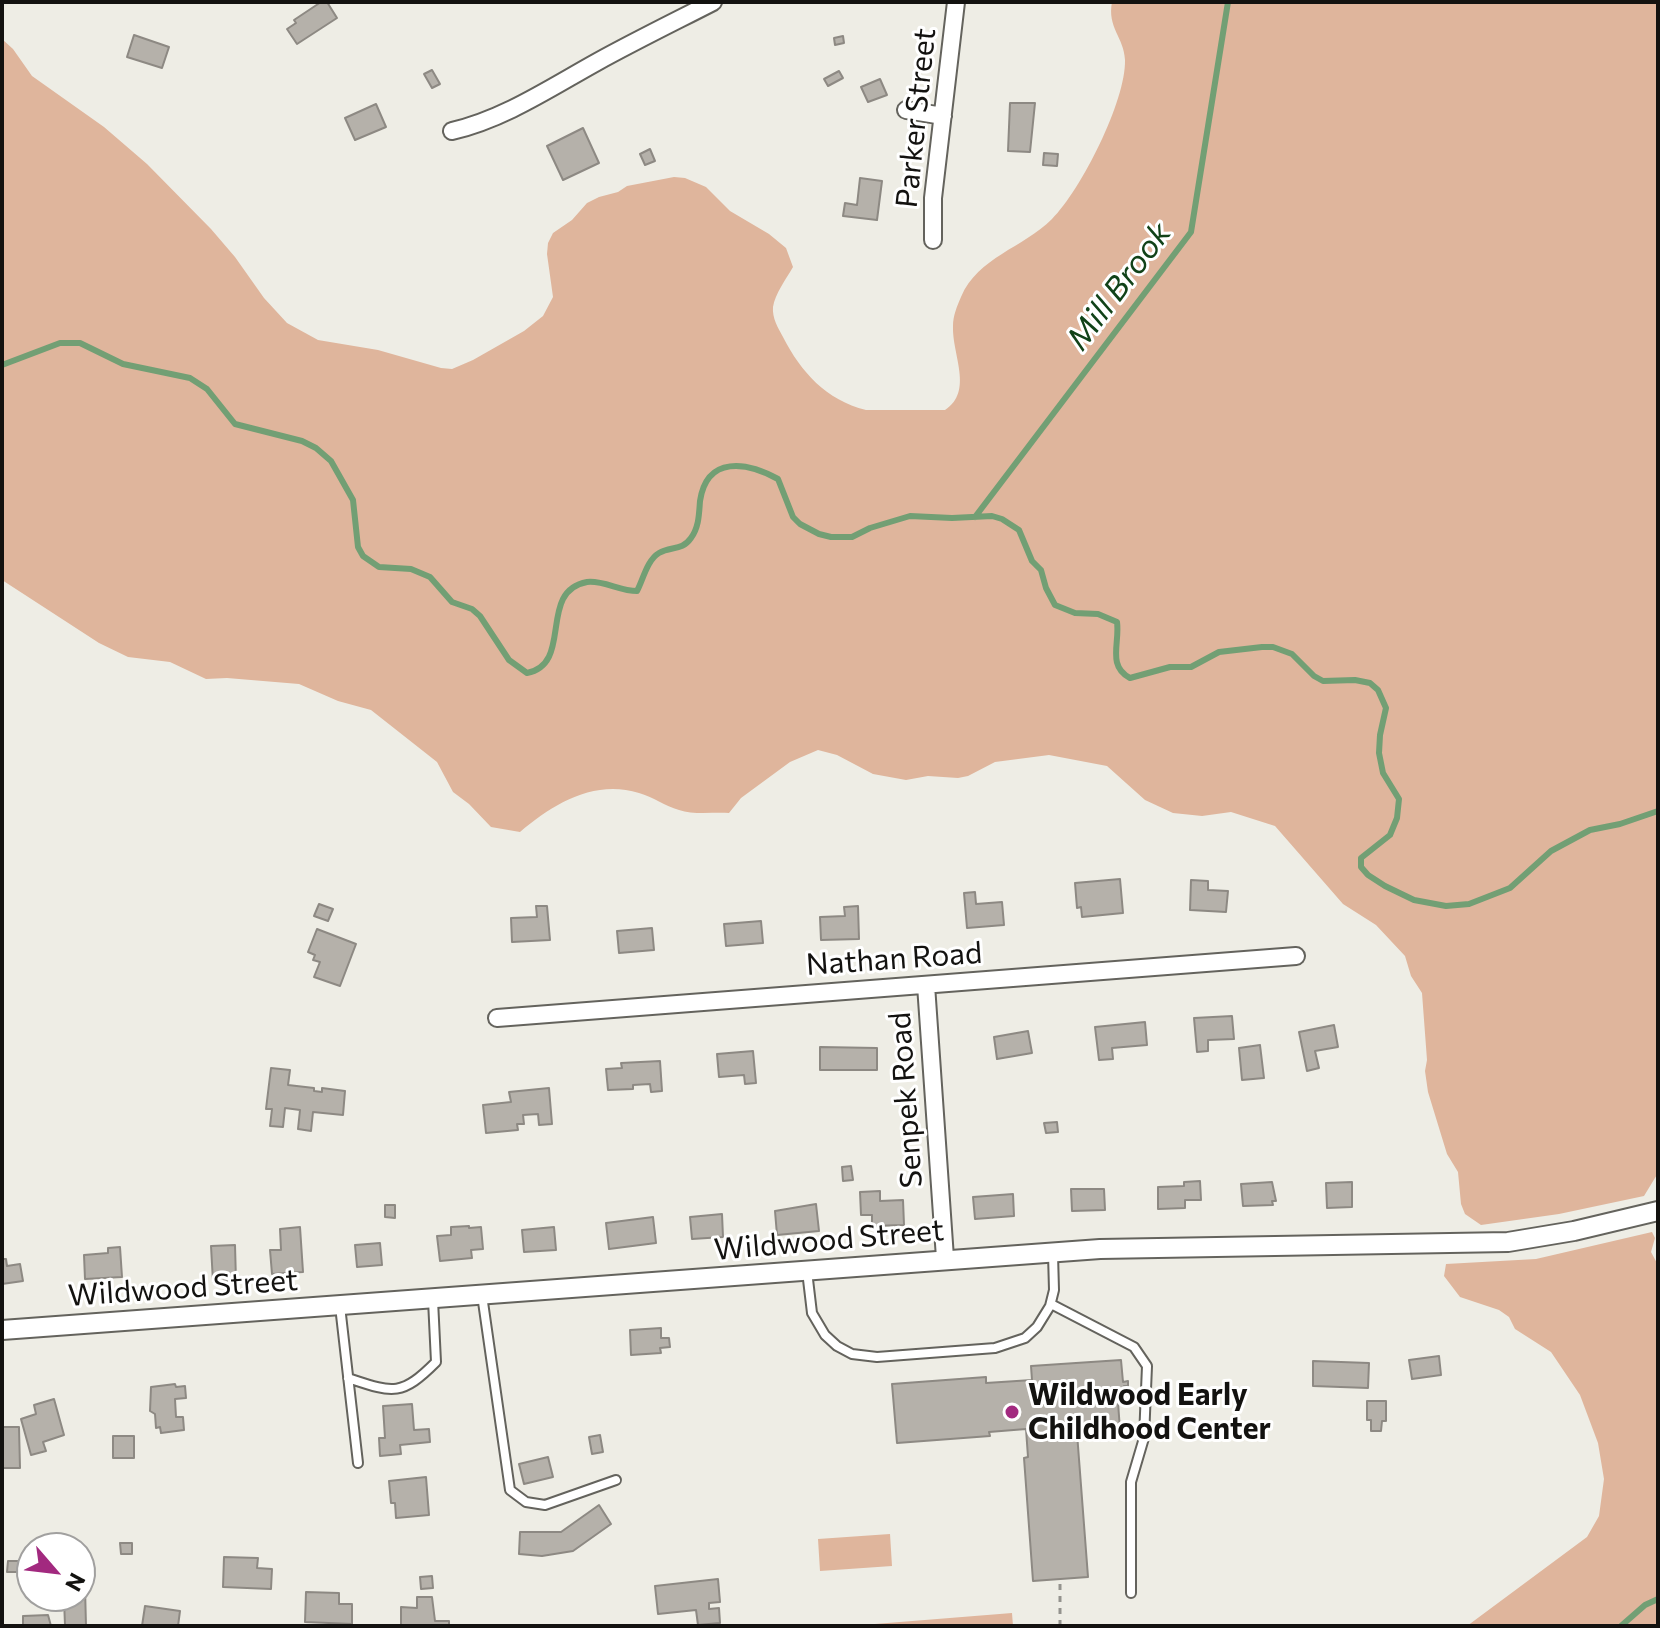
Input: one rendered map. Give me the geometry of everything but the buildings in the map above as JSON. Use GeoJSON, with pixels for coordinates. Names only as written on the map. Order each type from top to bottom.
{"type":"FeatureCollection","features":[{"type":"Feature","properties":{"kind":"street"},"geometry":{"type":"LineString","coordinates":[[452,131],[480,124],[508,111],[713,2]]}},
{"type":"Feature","properties":{"kind":"street","name":"Parker Street"},"geometry":{"type":"LineString","coordinates":[[933,240],[933,198],[956,2]]}},
{"type":"Feature","properties":{"kind":"street"},"geometry":{"type":"LineString","coordinates":[[906,110],[943,116]]}},
{"type":"Feature","properties":{"kind":"street","name":"Nathan Road"},"geometry":{"type":"LineString","coordinates":[[497,1018],[1296,956]]}},
{"type":"Feature","properties":{"kind":"street","name":"Senpek Road"},"geometry":{"type":"LineString","coordinates":[[926,985],[945,1258]]}},
{"type":"Feature","properties":{"kind":"street","name":"Wildwood Street"},"geometry":{"type":"LineString","coordinates":[[2,1330],[945,1258],[1053,1252],[1508,1242],[1585,1229],[1658,1211]]}},
{"type":"Feature","properties":{"kind":"lane"},"geometry":{"type":"LineString","coordinates":[[807,1270],[810,1305],[819,1328],[837,1346],[860,1355],[891,1356],[1010,1345],[1025,1338],[1037,1327],[1051,1304],[1054,1290],[1053,1252]]}},
{"type":"Feature","properties":{"kind":"lane"},"geometry":{"type":"LineString","coordinates":[[482,1295],[510,1490],[526,1502],[545,1505],[616,1480]]}},
{"type":"Feature","properties":{"kind":"lane"},"geometry":{"type":"LineString","coordinates":[[348,1378],[381,1389],[403,1390],[424,1374],[436,1362],[433,1299]]}},
{"type":"Feature","properties":{"kind":"lane"},"geometry":{"type":"LineString","coordinates":[[1051,1304],[1134,1347],[1147,1366],[1144,1438],[1131,1482],[1131,1593]]}},
{"type":"Feature","properties":{"kind":"lane"},"geometry":{"type":"LineString","coordinates":[[340,1306],[358,1463]]}},
{"type":"Feature","properties":{"kind":"path"},"geometry":{"type":"LineString","coordinates":[[1060,1579],[1060,1626]]}},
{"type":"Feature","properties":{"kind":"shaded area"},"geometry":{"type":"Polygon","coordinates":[[[1112,2],[1658,2],[1658,1173],[1644,1196],[1559,1214],[1481,1225],[1465,1214],[1458,1172],[1447,1154],[1428,1092],[1422,993],[1411,976],[1405,956],[1376,925],[1343,904],[1275,826],[1231,812],[1202,816],[1173,813],[1145,800],[1107,766],[1049,755],[995,762],[958,778],[928,776],[906,780],[873,774],[837,755],[818,750],[790,762],[741,798],[729,813],[685,812],[639,793],[606,789],[560,804],[520,832],[491,827],[453,792],[437,762],[371,710],[338,701],[299,684],[206,679],[170,662],[128,657],[99,643],[2,580],[2,39],[32,76],[104,127],[147,164],[211,229],[287,323],[318,340],[378,350],[441,368],[452,369],[473,360],[524,331],[543,316],[553,297],[548,243],[553,233],[572,220],[587,203],[627,186],[674,177],[685,178],[706,187],[730,211],[786,248],[793,267],[776,297],[773,315],[790,350],[816,383],[839,399],[866,410],[945,410],[954,402],[960,383],[953,322],[969,283],[990,262],[1040,229],[1064,206],[1088,167],[1110,121],[1125,60],[1112,19],[1112,2]]]}},
{"type":"Feature","properties":{"kind":"shaded area"},"geometry":{"type":"Polygon","coordinates":[[[1652,1232],[1655,1238],[1651,1252],[1658,1265],[1658,1626],[1467,1626],[1587,1537],[1599,1516],[1604,1479],[1598,1443],[1580,1395],[1551,1352],[1515,1329],[1509,1317],[1499,1310],[1460,1297],[1444,1276],[1446,1264],[1536,1259],[1652,1232]]]}},
{"type":"Feature","properties":{"kind":"shaded area"},"geometry":{"type":"Polygon","coordinates":[[[890,1534],[892,1566],[820,1571],[818,1539],[890,1534]]]}},
{"type":"Feature","properties":{"kind":"shaded area"},"geometry":{"type":"Polygon","coordinates":[[[1012,1613],[1013,1626],[850,1626],[1012,1613]]]}},
{"type":"Feature","properties":{"kind":"waterway","name":"Mill Brook"},"geometry":{"type":"LineString","coordinates":[[975,517],[1191,232],[1228,2]]}},
{"type":"Feature","properties":{"kind":"waterway"},"geometry":{"type":"LineString","coordinates":[[2,365],[60,343],[80,343],[123,364],[190,378],[207,389],[235,424],[302,441],[316,448],[331,461],[353,500],[358,547],[363,556],[379,567],[411,569],[430,577],[452,602],[472,609],[480,616],[509,660],[527,673],[541,667],[549,656],[558,612],[572,588],[593,582],[637,591],[655,556],[684,545],[694,534],[704,486],[711,476],[720,469],[742,466],[778,479],[793,517],[800,524],[831,537],[852,537],[910,516],[992,516],[1002,519],[1019,530],[1032,561],[1041,570],[1055,605],[1075,613],[1098,614],[1117,622],[1117,661],[1123,673],[1130,678],[1170,667],[1191,667],[1219,652],[1273,647],[1292,654],[1323,681],[1370,683],[1378,690],[1386,708],[1379,753],[1383,773],[1399,799],[1397,818],[1390,835],[1361,858],[1361,867],[1385,886],[1414,900],[1446,906],[1469,904],[1510,888],[1551,851],[1590,830],[1658,811]]}},
{"type":"Feature","properties":{"kind":"waterway"},"geometry":{"type":"LineString","coordinates":[[1621,1626],[1645,1605],[1658,1599]]}},
{"type":"Feature","properties":{"kind":"place","name":"Wildwood Early Childhood Center"},"geometry":{"type":"Point","coordinates":[1012,1412]}}]}
